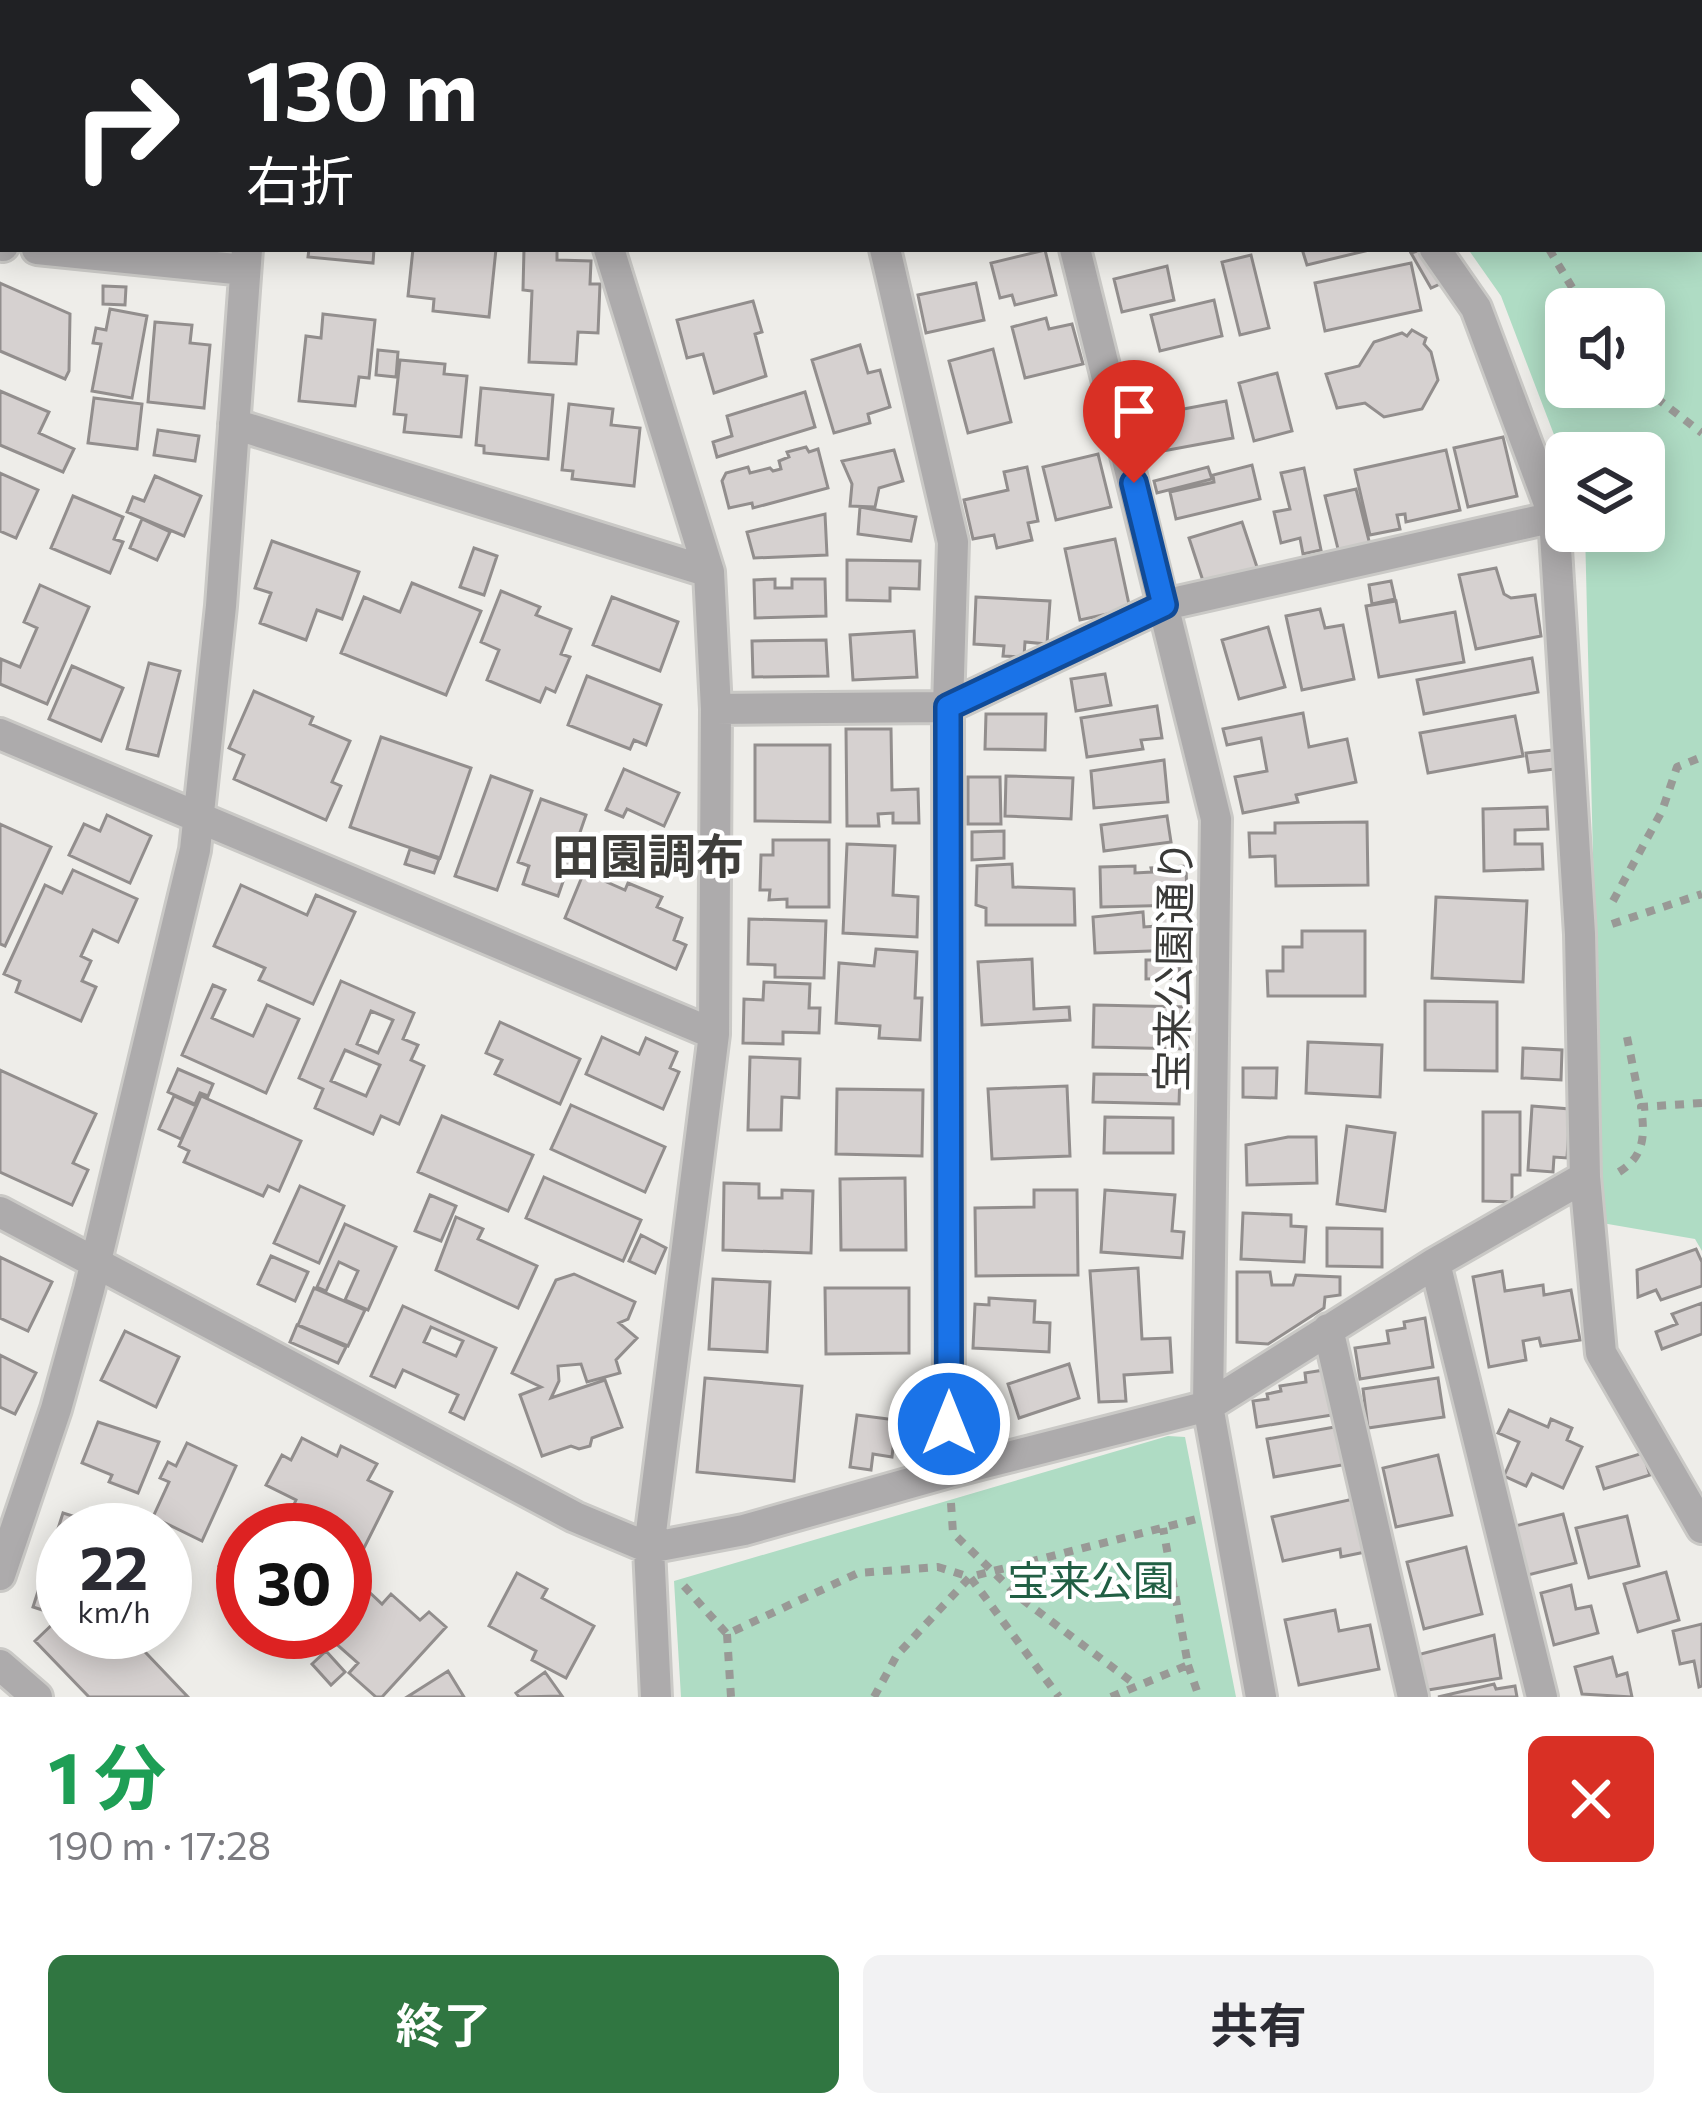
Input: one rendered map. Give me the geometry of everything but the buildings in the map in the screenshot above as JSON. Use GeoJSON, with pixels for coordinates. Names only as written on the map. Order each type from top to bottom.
{"type":"FeatureCollection","features":[{"type":"Feature","properties":{"kind":"street"},"geometry":{"type":"LineString","coordinates":[[0,1575],[56,1409],[96,1264],[195,850],[221,607],[246,260],[94,252]]}},
{"type":"Feature","properties":{"kind":"street"},"geometry":{"type":"LineString","coordinates":[[610,252],[709,572],[716,709],[714,1034],[649,1548],[656,1697]]}},
{"type":"Feature","properties":{"kind":"street"},"geometry":{"type":"LineString","coordinates":[[886,252],[953,542],[948,707],[949,1472]]}},
{"type":"Feature","properties":{"kind":"street","name":"宝来公園通り"},"geometry":{"type":"LineString","coordinates":[[1076,252],[1216,819],[1208,1406],[1261,1697]]}},
{"type":"Feature","properties":{"kind":"street"},"geometry":{"type":"LineString","coordinates":[[1437,252],[1476,308],[1545,491]]}},
{"type":"Feature","properties":{"kind":"street"},"geometry":{"type":"LineString","coordinates":[[234,424],[709,572]]}},
{"type":"Feature","properties":{"kind":"street"},"geometry":{"type":"LineString","coordinates":[[716,709],[948,707],[1164,605],[1545,519]]}},
{"type":"Feature","properties":{"kind":"street"},"geometry":{"type":"LineString","coordinates":[[1557,552],[1580,934],[1586,1177],[1601,1353],[1691,1485],[1702,1528]]}},
{"type":"Feature","properties":{"kind":"street"},"geometry":{"type":"LineString","coordinates":[[0,734],[714,1034]]}},
{"type":"Feature","properties":{"kind":"street"},"geometry":{"type":"LineString","coordinates":[[0,1212],[575,1517],[649,1548],[744,1530],[1208,1406],[1435,1263],[1586,1177]]}},
{"type":"Feature","properties":{"kind":"street"},"geometry":{"type":"LineString","coordinates":[[1435,1263],[1542,1697]]}},
{"type":"Feature","properties":{"kind":"street"},"geometry":{"type":"LineString","coordinates":[[1328,1329],[1413,1697]]}},
{"type":"Feature","properties":{"kind":"street"},"geometry":{"type":"LineString","coordinates":[[0,1665],[37,1697]]}},
{"type":"Feature","properties":{"kind":"path"},"geometry":{"type":"LineString","coordinates":[[1551,252],[1572,288]]}},
{"type":"Feature","properties":{"kind":"path"},"geometry":{"type":"LineString","coordinates":[[1665,405],[1702,433]]}},
{"type":"Feature","properties":{"kind":"path"},"geometry":{"type":"LineString","coordinates":[[1702,757],[1677,767],[1662,811],[1598,928],[1702,894]]}},
{"type":"Feature","properties":{"kind":"path"},"geometry":{"type":"LineString","coordinates":[[1586,1177],[1610,1177],[1630,1165],[1646,1139],[1627,1037]]}},
{"type":"Feature","properties":{"kind":"path"},"geometry":{"type":"LineString","coordinates":[[1641,1107],[1702,1103]]}},
{"type":"Feature","properties":{"kind":"path"},"geometry":{"type":"LineString","coordinates":[[949,1472],[953,1533],[1018,1597],[1136,1685]]}},
{"type":"Feature","properties":{"kind":"path"},"geometry":{"type":"LineString","coordinates":[[874,1697],[897,1654],[970,1577],[1227,1512]]}},
{"type":"Feature","properties":{"kind":"path"},"geometry":{"type":"LineString","coordinates":[[1163,1528],[1188,1665],[1199,1697]]}},
{"type":"Feature","properties":{"kind":"path"},"geometry":{"type":"LineString","coordinates":[[649,1548],[728,1634],[731,1697]]}},
{"type":"Feature","properties":{"kind":"path"},"geometry":{"type":"LineString","coordinates":[[728,1634],[858,1573],[938,1567],[970,1577],[1059,1697]]}},
{"type":"Feature","properties":{"kind":"path"},"geometry":{"type":"LineString","coordinates":[[1112,1697],[1188,1665]]}},
{"type":"Feature","properties":{"kind":"green space"},"geometry":{"type":"Polygon","coordinates":[[[1470,252],[1702,252],[1702,1251],[1695,1239],[1602,1223],[1586,552],[1665,552],[1665,432],[1553,432],[1501,296],[1470,252]]]}},
{"type":"Feature","properties":{"kind":"green space","name":"宝来公園"},"geometry":{"type":"Polygon","coordinates":[[[1168,1436],[1185,1437],[1236,1697],[681,1697],[674,1581],[1168,1436]]]}},
{"type":"Feature","properties":{"kind":"district","name":"田園調布"},"geometry":{"type":"Point","coordinates":[648,854]}},
{"type":"Feature","properties":{"kind":"route"},"geometry":{"type":"LineString","coordinates":[[949,1424],[948,707],[1164,605],[1134,483]]}}]}
